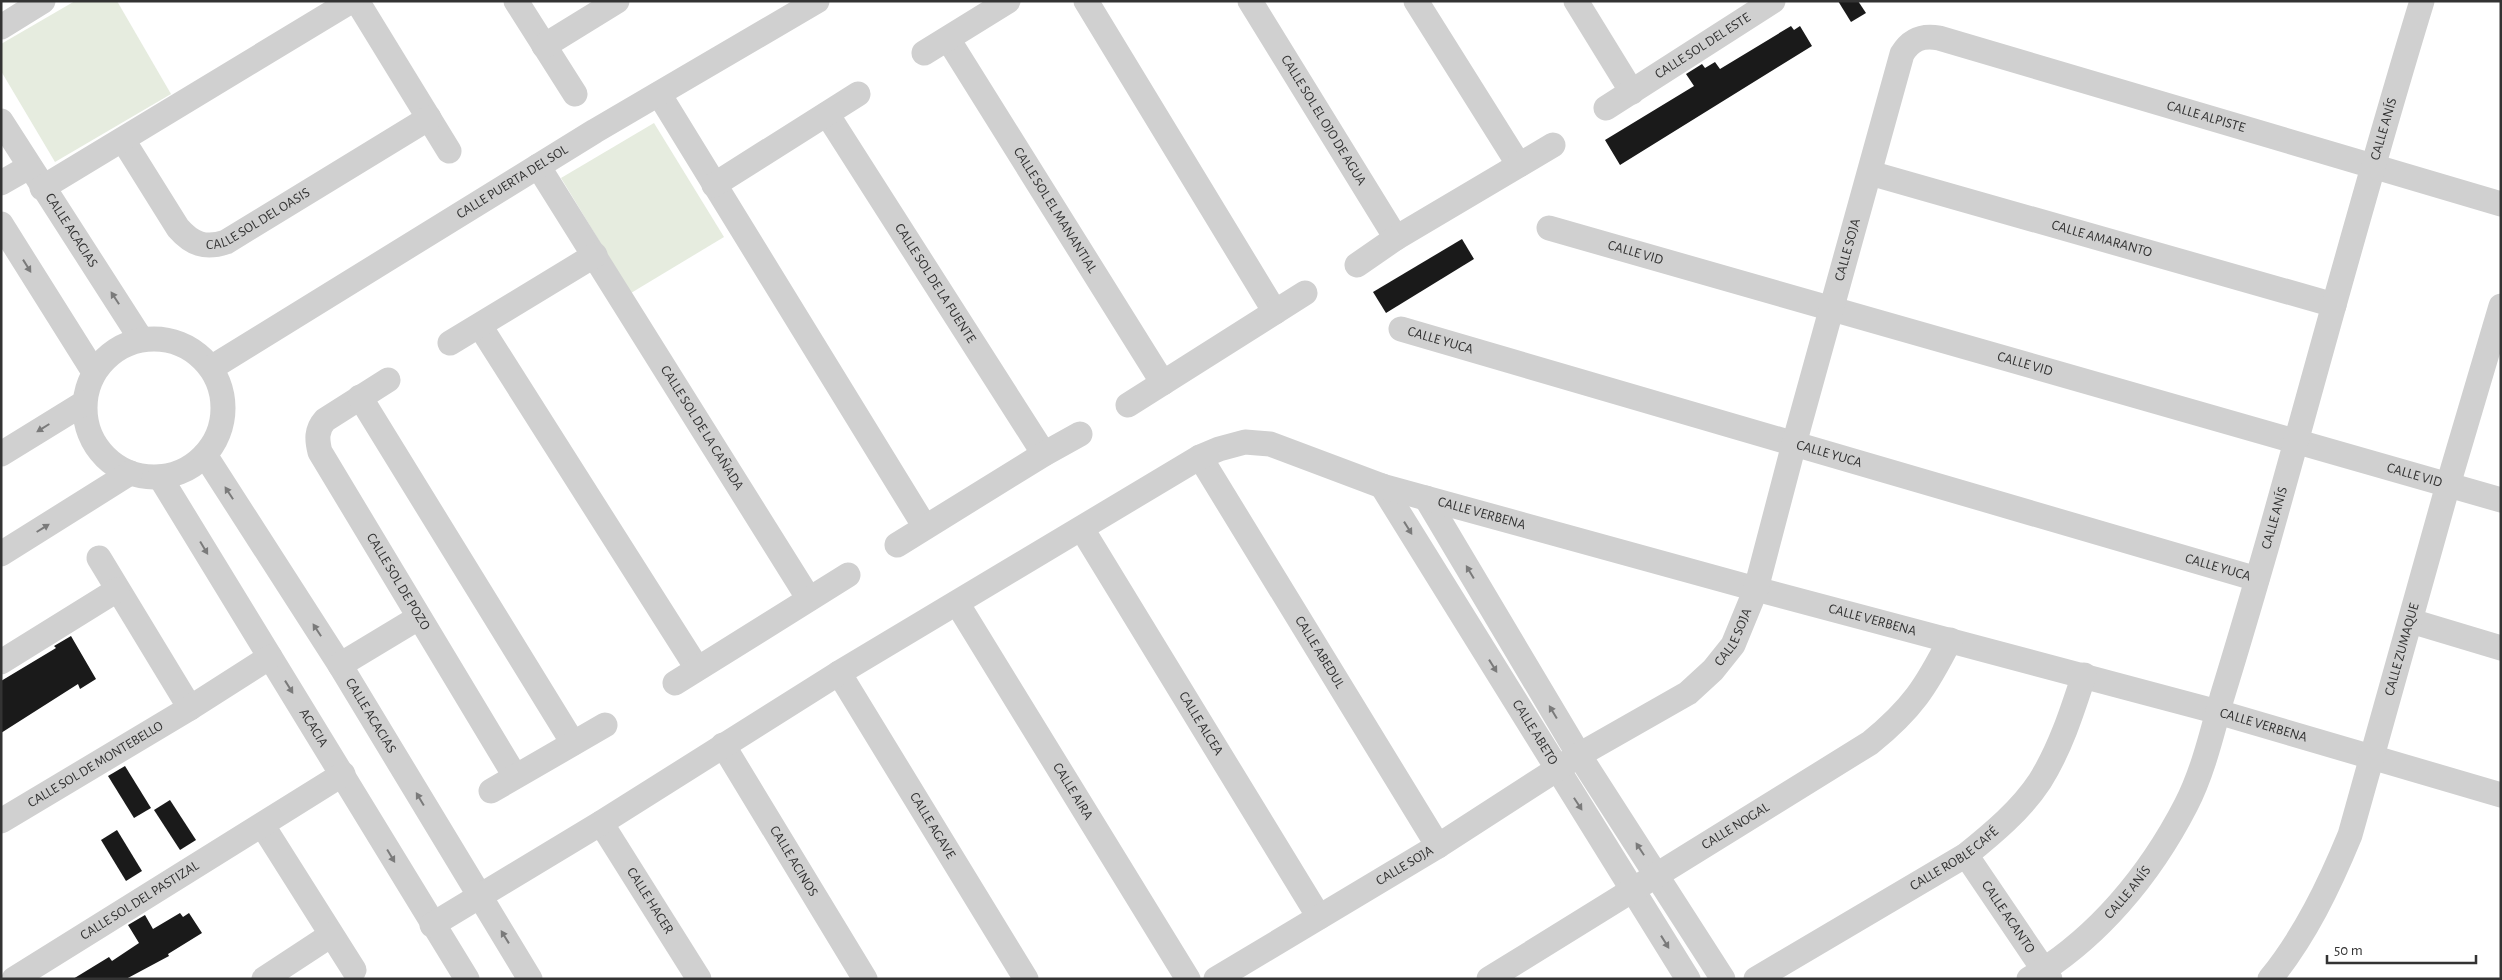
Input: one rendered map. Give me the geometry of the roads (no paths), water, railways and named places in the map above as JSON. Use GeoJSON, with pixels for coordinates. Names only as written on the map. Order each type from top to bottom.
{"type":"FeatureCollection","features":[{"type":"Feature","properties":{"kind":"street"},"geometry":{"type":"LineString","coordinates":[[42,188],[351,1]]}},
{"type":"Feature","properties":{"kind":"street"},"geometry":{"type":"LineString","coordinates":[[357,1],[449,151]]}},
{"type":"Feature","properties":{"kind":"street"},"geometry":{"type":"LineString","coordinates":[[516,1],[575,94]]}},
{"type":"Feature","properties":{"kind":"street"},"geometry":{"type":"LineString","coordinates":[[544,46],[617,1]]}},
{"type":"Feature","properties":{"kind":"street","name":"CALLE PUERTA DEL SOL"},"geometry":{"type":"LineString","coordinates":[[211,368],[538,166],[817,1]]}},
{"type":"Feature","properties":{"kind":"street"},"geometry":{"type":"LineString","coordinates":[[924,54],[1008,1]]}},
{"type":"Feature","properties":{"kind":"street"},"geometry":{"type":"LineString","coordinates":[[1086,1],[1275,312]]}},
{"type":"Feature","properties":{"kind":"street","name":"CALLE SOL EL OJO DE AGUA"},"geometry":{"type":"LineString","coordinates":[[1250,1],[1396,238]]}},
{"type":"Feature","properties":{"kind":"street"},"geometry":{"type":"LineString","coordinates":[[1416,1],[1519,165]]}},
{"type":"Feature","properties":{"kind":"street"},"geometry":{"type":"LineString","coordinates":[[1576,1],[1632,92]]}},
{"type":"Feature","properties":{"kind":"street","name":"CALLE SOL DEL ESTE"},"geometry":{"type":"LineString","coordinates":[[1606,108],[1773,1]]}},
{"type":"Feature","properties":{"kind":"street","name":"CALLE ANÍS"},"geometry":{"type":"LineString","coordinates":[[2041,976],[2107,917],[2138,881],[2161,849],[2187,803],[2218,712],[2257,579],[2372,166],[2422,1]]}},
{"type":"Feature","properties":{"kind":"street"},"geometry":{"type":"LineString","coordinates":[[1,27],[39,2]]}},
{"type":"Feature","properties":{"kind":"street","name":"CALLE ALPISTE"},"geometry":{"type":"LineString","coordinates":[[1912,42],[1920,37],[1939,38],[2501,204]]}},
{"type":"Feature","properties":{"kind":"street","name":"CALLE SOL EL MANANTIAL"},"geometry":{"type":"LineString","coordinates":[[948,39],[1163,383]]}},
{"type":"Feature","properties":{"kind":"street","name":"CALLE SOJA"},"geometry":{"type":"LineString","coordinates":[[1216,979],[1438,846],[1578,755],[1688,693],[1707,676],[1734,644],[1756,589],[1794,444],[1902,54],[1912,42]]}},
{"type":"Feature","properties":{"kind":"street"},"geometry":{"type":"LineString","coordinates":[[659,94],[925,527]]}},
{"type":"Feature","properties":{"kind":"street"},"geometry":{"type":"LineString","coordinates":[[714,185],[858,94]]}},
{"type":"Feature","properties":{"kind":"street","name":"CALLE SOL DE LA FUENTE"},"geometry":{"type":"LineString","coordinates":[[827,114],[1044,454]]}},
{"type":"Feature","properties":{"kind":"street","name":"CALLE SOL DEL OASIS"},"geometry":{"type":"LineString","coordinates":[[122,140],[178,228],[188,239],[206,246],[226,242],[429,118]]}},
{"type":"Feature","properties":{"kind":"street","name":"CALLE ACACIAS"},"geometry":{"type":"LineString","coordinates":[[1,121],[42,188],[141,339]]}},
{"type":"Feature","properties":{"kind":"street"},"geometry":{"type":"LineString","coordinates":[[1357,264],[1396,238],[1553,145]]}},
{"type":"Feature","properties":{"kind":"street","name":"CALLE SOL DE LA CAÑADA"},"geometry":{"type":"LineString","coordinates":[[538,166],[809,600]]}},
{"type":"Feature","properties":{"kind":"street"},"geometry":{"type":"LineString","coordinates":[[1,182],[30,167]]}},
{"type":"Feature","properties":{"kind":"street","name":"CALLE AMARANTO"},"geometry":{"type":"LineString","coordinates":[[1870,173],[2334,306]]}},
{"type":"Feature","properties":{"kind":"street"},"geometry":{"type":"LineString","coordinates":[[1,224],[94,372]]}},
{"type":"Feature","properties":{"kind":"street","name":"CALLE VID"},"geometry":{"type":"LineString","coordinates":[[1549,228],[2501,500]]}},
{"type":"Feature","properties":{"kind":"street"},"geometry":{"type":"LineString","coordinates":[[450,343],[595,255]]}},
{"type":"Feature","properties":{"kind":"street"},"geometry":{"type":"LineString","coordinates":[[1128,405],[1304,293]]}},
{"type":"Feature","properties":{"kind":"street","name":"CALLE ZUMAQUE"},"geometry":{"type":"LineString","coordinates":[[2270,979],[2304,929],[2332,879],[2350,835],[2448,485],[2495,350],[2501,306]]}},
{"type":"Feature","properties":{"kind":"street"},"geometry":{"type":"LineString","coordinates":[[480,326],[697,668]]}},
{"type":"Feature","properties":{"kind":"street","name":"CALLE YUCA"},"geometry":{"type":"LineString","coordinates":[[1401,329],[2257,579]]}},
{"type":"Feature","properties":{"kind":"street"},"geometry":{"type":"LineString","coordinates":[[141,339],[161,339],[180,344],[197,354],[211,368],[220,385],[223,413],[216,440],[205,455],[179,473],[160,477],[130,473],[114,465],[96,445],[85,420],[84,403],[87,387],[94,372],[106,357],[114,351],[141,339]]}},
{"type":"Feature","properties":{"kind":"street","name":"CALLE SOL DE POZO"},"geometry":{"type":"LineString","coordinates":[[388,380],[335,412],[320,426],[317,441],[320,452],[418,618],[515,776]]}},
{"type":"Feature","properties":{"kind":"street"},"geometry":{"type":"LineString","coordinates":[[360,398],[573,743]]}},
{"type":"Feature","properties":{"kind":"street"},"geometry":{"type":"LineString","coordinates":[[1,454],[84,403]]}},
{"type":"Feature","properties":{"kind":"street"},"geometry":{"type":"LineString","coordinates":[[897,546],[1044,454],[1080,434]]}},
{"type":"Feature","properties":{"kind":"street","name":"CALLE VERBENA"},"geometry":{"type":"LineString","coordinates":[[432,925],[480,898],[602,823],[839,673],[1200,457],[1219,449],[1245,442],[1270,444],[1296,452],[1382,486],[1756,589],[2218,712],[2501,795]]}},
{"type":"Feature","properties":{"kind":"street","name":"CALLE ACACIAS"},"geometry":{"type":"LineString","coordinates":[[205,455],[340,665],[530,979]]}},
{"type":"Feature","properties":{"kind":"street","name":"CALLE ABEDUL"},"geometry":{"type":"LineString","coordinates":[[1200,457],[1438,846]]}},
{"type":"Feature","properties":{"kind":"street"},"geometry":{"type":"LineString","coordinates":[[1,554],[130,473]]}},
{"type":"Feature","properties":{"kind":"street","name":"ACACIA"},"geometry":{"type":"LineString","coordinates":[[160,477],[344,774],[432,925],[467,979]]}},
{"type":"Feature","properties":{"kind":"street","name":"CALLE ABETO"},"geometry":{"type":"LineString","coordinates":[[1382,486],[1688,979]]}},
{"type":"Feature","properties":{"kind":"street","name":"CALLE ABETO"},"geometry":{"type":"LineString","coordinates":[[1426,498],[1578,755],[1723,979]]}},
{"type":"Feature","properties":{"kind":"street","name":"CALLE ALCEA"},"geometry":{"type":"LineString","coordinates":[[1082,529],[1319,917]]}},
{"type":"Feature","properties":{"kind":"street"},"geometry":{"type":"LineString","coordinates":[[99,558],[190,708]]}},
{"type":"Feature","properties":{"kind":"street"},"geometry":{"type":"LineString","coordinates":[[675,683],[848,575]]}},
{"type":"Feature","properties":{"kind":"street"},"geometry":{"type":"LineString","coordinates":[[1,662],[117,590]]}},
{"type":"Feature","properties":{"kind":"street","name":"CALLE AIRA"},"geometry":{"type":"LineString","coordinates":[[957,603],[1188,979]]}},
{"type":"Feature","properties":{"kind":"street"},"geometry":{"type":"LineString","coordinates":[[340,665],[418,618]]}},
{"type":"Feature","properties":{"kind":"street"},"geometry":{"type":"LineString","coordinates":[[2411,621],[2501,648]]}},
{"type":"Feature","properties":{"kind":"street","name":"CALLE NOGAL"},"geometry":{"type":"LineString","coordinates":[[1489,979],[1870,743],[1910,708],[1930,679],[1950,640]]}},
{"type":"Feature","properties":{"kind":"street","name":"CALLE SOL DE MONTEBELLO"},"geometry":{"type":"LineString","coordinates":[[1,822],[190,708],[270,657]]}},
{"type":"Feature","properties":{"kind":"street","name":"CALLE AGAVE"},"geometry":{"type":"LineString","coordinates":[[839,673],[1026,979]]}},
{"type":"Feature","properties":{"kind":"street","name":"CALLE ROBLE CAFÉ"},"geometry":{"type":"LineString","coordinates":[[1756,979],[1966,854],[2016,811],[2039,783],[2057,750],[2084,675]]}},
{"type":"Feature","properties":{"kind":"street"},"geometry":{"type":"LineString","coordinates":[[492,791],[605,725]]}},
{"type":"Feature","properties":{"kind":"street","name":"CALLE ACINOS"},"geometry":{"type":"LineString","coordinates":[[723,745],[865,979]]}},
{"type":"Feature","properties":{"kind":"street","name":"CALLE SOL DEL PASTIZAL"},"geometry":{"type":"LineString","coordinates":[[16,978],[344,774]]}},
{"type":"Feature","properties":{"kind":"street","name":"CALLE HACER"},"geometry":{"type":"LineString","coordinates":[[602,823],[699,979]]}},
{"type":"Feature","properties":{"kind":"street"},"geometry":{"type":"LineString","coordinates":[[263,826],[354,970]]}},
{"type":"Feature","properties":{"kind":"street","name":"CALLE ACANTO"},"geometry":{"type":"LineString","coordinates":[[1966,854],[2041,976]]}},
{"type":"Feature","properties":{"kind":"street"},"geometry":{"type":"LineString","coordinates":[[264,979],[331,935]]}}]}
